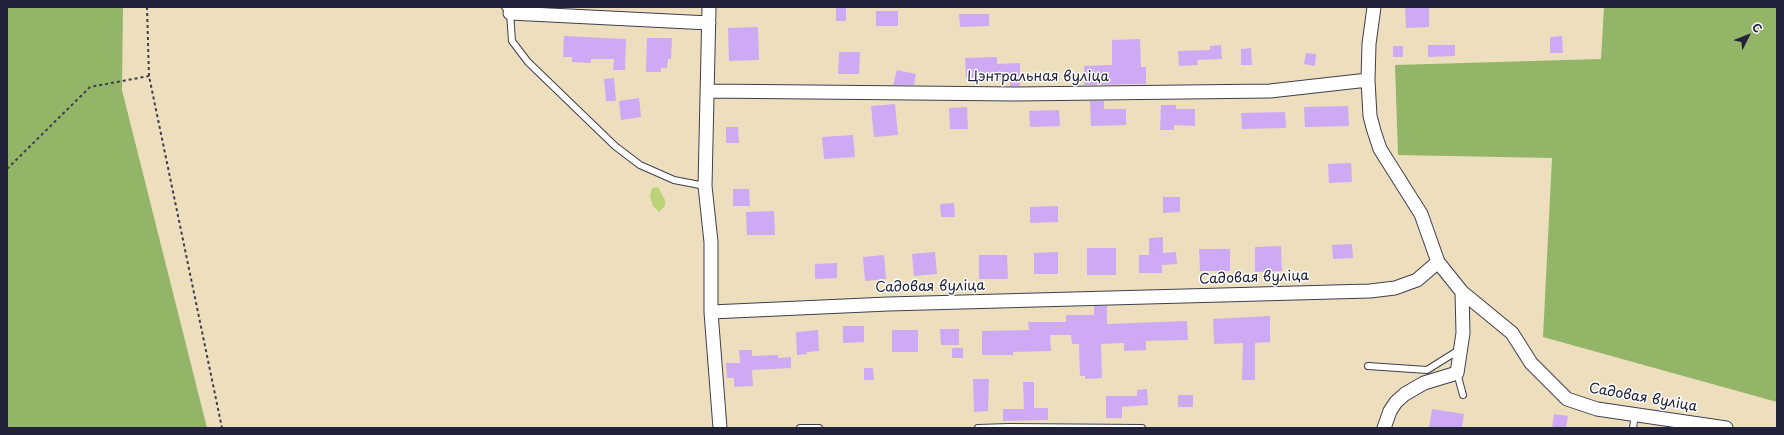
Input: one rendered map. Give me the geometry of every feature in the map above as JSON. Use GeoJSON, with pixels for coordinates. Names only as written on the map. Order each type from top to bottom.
{"type":"FeatureCollection","features":[{"type":"Feature","properties":{"kind":"street"},"geometry":{"type":"LineString","coordinates":[[709,7],[705,186],[711,242],[711,312],[720,428]]}},
{"type":"Feature","properties":{"kind":"street"},"geometry":{"type":"LineString","coordinates":[[1374,7],[1369,44],[1368,80],[1370,116],[1377,143],[1421,214],[1438,262]]}},
{"type":"Feature","properties":{"kind":"street"},"geometry":{"type":"LineString","coordinates":[[507,10],[709,23]]}},
{"type":"Feature","properties":{"kind":"street","name":"Цэнтральная вуліца"},"geometry":{"type":"LineString","coordinates":[[707,90],[1016,94],[1270,91],[1368,80]]}},
{"type":"Feature","properties":{"kind":"street","name":"Садовая вуліца"},"geometry":{"type":"LineString","coordinates":[[711,312],[888,304],[1370,291],[1395,288],[1417,280],[1438,262],[1462,292],[1512,334],[1531,363],[1567,399],[1597,409],[1726,428]]}},
{"type":"Feature","properties":{"kind":"street"},"geometry":{"type":"LineString","coordinates":[[1384,428],[1390,411],[1396,402],[1405,394],[1424,383],[1457,373],[1462,348],[1462,292]]}},
{"type":"Feature","properties":{"kind":"lane"},"geometry":{"type":"LineString","coordinates":[[507,10],[512,41],[528,62],[615,146],[640,165],[674,180],[705,186]]}},
{"type":"Feature","properties":{"kind":"lane"},"geometry":{"type":"LineString","coordinates":[[1368,366],[1427,370],[1462,348]]}},
{"type":"Feature","properties":{"kind":"lane"},"geometry":{"type":"LineString","coordinates":[[1457,373],[1463,395]]}},
{"type":"Feature","properties":{"kind":"lane"},"geometry":{"type":"LineString","coordinates":[[1633,428],[1635,414]]}},
{"type":"Feature","properties":{"kind":"lane"},"geometry":{"type":"LineString","coordinates":[[800,428],[819,428]]}},
{"type":"Feature","properties":{"kind":"lane"},"geometry":{"type":"LineString","coordinates":[[978,428],[1142,428]]}},
{"type":"Feature","properties":{"kind":"path"},"geometry":{"type":"LineString","coordinates":[[147,7],[149,76],[222,428]]}},
{"type":"Feature","properties":{"kind":"path"},"geometry":{"type":"LineString","coordinates":[[7,169],[90,87],[149,76]]}},
{"type":"Feature","properties":{"kind":"green space"},"geometry":{"type":"Polygon","coordinates":[[[7,7],[123,7],[122,90],[207,428],[7,428],[7,7]]]}},
{"type":"Feature","properties":{"kind":"green space"},"geometry":{"type":"Polygon","coordinates":[[[1604,7],[1777,7],[1777,402],[1543,337],[1552,158],[1398,155],[1395,65],[1601,59],[1604,7]]]}},
{"type":"Feature","properties":{"kind":"green space"},"geometry":{"type":"Polygon","coordinates":[[[658,187],[665,200],[665,206],[659,212],[653,206],[650,197],[652,188],[658,187]]]}},
{"type":"Feature","properties":{"kind":"building"},"geometry":{"type":"Polygon","coordinates":[[[836,7],[846,7],[846,21],[836,21],[836,7]]]}},
{"type":"Feature","properties":{"kind":"building"},"geometry":{"type":"Polygon","coordinates":[[[1405,7],[1429,7],[1429,27],[1406,28],[1405,7]]]}},
{"type":"Feature","properties":{"kind":"building"},"geometry":{"type":"Polygon","coordinates":[[[876,11],[898,11],[898,26],[876,26],[876,11]]]}},
{"type":"Feature","properties":{"kind":"building"},"geometry":{"type":"Polygon","coordinates":[[[959,14],[989,14],[989,26],[960,27],[959,14]]]}},
{"type":"Feature","properties":{"kind":"building"},"geometry":{"type":"Polygon","coordinates":[[[758,27],[759,60],[729,61],[728,28],[758,27]]]}},
{"type":"Feature","properties":{"kind":"building"},"geometry":{"type":"Polygon","coordinates":[[[564,36],[626,39],[625,70],[613,70],[614,59],[591,59],[591,63],[572,62],[572,57],[563,57],[564,36]]]}},
{"type":"Feature","properties":{"kind":"building"},"geometry":{"type":"Polygon","coordinates":[[[1562,36],[1563,53],[1550,53],[1550,37],[1562,36]]]}},
{"type":"Feature","properties":{"kind":"building"},"geometry":{"type":"Polygon","coordinates":[[[647,38],[672,38],[671,59],[668,59],[667,68],[661,68],[661,72],[646,72],[647,38]]]}},
{"type":"Feature","properties":{"kind":"building"},"geometry":{"type":"Polygon","coordinates":[[[1140,39],[1141,67],[1146,67],[1146,84],[1084,85],[1084,66],[1112,65],[1112,40],[1140,39]]]}},
{"type":"Feature","properties":{"kind":"building"},"geometry":{"type":"Polygon","coordinates":[[[1221,45],[1222,59],[1197,60],[1198,65],[1179,66],[1178,51],[1210,50],[1210,46],[1221,45]]]}},
{"type":"Feature","properties":{"kind":"building"},"geometry":{"type":"Polygon","coordinates":[[[1428,45],[1455,45],[1455,56],[1428,57],[1428,45]]]}},
{"type":"Feature","properties":{"kind":"building"},"geometry":{"type":"Polygon","coordinates":[[[1393,46],[1403,46],[1403,57],[1393,57],[1393,46]]]}},
{"type":"Feature","properties":{"kind":"building"},"geometry":{"type":"Polygon","coordinates":[[[1251,48],[1252,65],[1241,65],[1241,49],[1251,48]]]}},
{"type":"Feature","properties":{"kind":"building"},"geometry":{"type":"Polygon","coordinates":[[[839,52],[860,52],[859,74],[838,74],[839,52]]]}},
{"type":"Feature","properties":{"kind":"building"},"geometry":{"type":"Polygon","coordinates":[[[1306,53],[1316,54],[1315,66],[1304,64],[1306,53]]]}},
{"type":"Feature","properties":{"kind":"building"},"geometry":{"type":"Polygon","coordinates":[[[997,57],[997,64],[1020,63],[1020,86],[1010,86],[1010,77],[966,78],[965,58],[997,57]]]}},
{"type":"Feature","properties":{"kind":"building"},"geometry":{"type":"Polygon","coordinates":[[[897,70],[916,74],[914,85],[893,85],[897,70]]]}},
{"type":"Feature","properties":{"kind":"building"},"geometry":{"type":"Polygon","coordinates":[[[614,78],[616,101],[606,101],[604,79],[614,78]]]}},
{"type":"Feature","properties":{"kind":"building"},"geometry":{"type":"Polygon","coordinates":[[[639,98],[641,117],[621,120],[619,101],[639,98]]]}},
{"type":"Feature","properties":{"kind":"building"},"geometry":{"type":"Polygon","coordinates":[[[1090,101],[1104,101],[1104,109],[1126,109],[1126,125],[1091,126],[1090,101]]]}},
{"type":"Feature","properties":{"kind":"building"},"geometry":{"type":"Polygon","coordinates":[[[895,104],[898,135],[874,137],[871,106],[895,104]]]}},
{"type":"Feature","properties":{"kind":"building"},"geometry":{"type":"Polygon","coordinates":[[[1161,105],[1176,105],[1176,109],[1195,109],[1195,126],[1174,125],[1174,130],[1160,130],[1161,105]]]}},
{"type":"Feature","properties":{"kind":"building"},"geometry":{"type":"Polygon","coordinates":[[[1348,106],[1349,126],[1305,127],[1304,107],[1348,106]]]}},
{"type":"Feature","properties":{"kind":"building"},"geometry":{"type":"Polygon","coordinates":[[[967,107],[968,129],[950,129],[949,108],[967,107]]]}},
{"type":"Feature","properties":{"kind":"building"},"geometry":{"type":"Polygon","coordinates":[[[1059,110],[1060,126],[1030,127],[1029,111],[1059,110]]]}},
{"type":"Feature","properties":{"kind":"building"},"geometry":{"type":"Polygon","coordinates":[[[1285,112],[1286,128],[1242,129],[1241,113],[1285,112]]]}},
{"type":"Feature","properties":{"kind":"building"},"geometry":{"type":"Polygon","coordinates":[[[726,127],[738,127],[739,143],[726,143],[726,127]]]}},
{"type":"Feature","properties":{"kind":"building"},"geometry":{"type":"Polygon","coordinates":[[[853,135],[855,157],[824,159],[822,137],[853,135]]]}},
{"type":"Feature","properties":{"kind":"building"},"geometry":{"type":"Polygon","coordinates":[[[1351,163],[1352,182],[1329,183],[1328,164],[1351,163]]]}},
{"type":"Feature","properties":{"kind":"building"},"geometry":{"type":"Polygon","coordinates":[[[733,189],[749,189],[750,206],[733,206],[733,189]]]}},
{"type":"Feature","properties":{"kind":"building"},"geometry":{"type":"Polygon","coordinates":[[[1163,197],[1180,197],[1180,212],[1163,213],[1163,197]]]}},
{"type":"Feature","properties":{"kind":"building"},"geometry":{"type":"Polygon","coordinates":[[[954,203],[955,217],[941,217],[940,204],[954,203]]]}},
{"type":"Feature","properties":{"kind":"building"},"geometry":{"type":"Polygon","coordinates":[[[1058,206],[1058,222],[1030,223],[1030,207],[1058,206]]]}},
{"type":"Feature","properties":{"kind":"building"},"geometry":{"type":"Polygon","coordinates":[[[774,211],[775,235],[747,235],[746,212],[774,211]]]}},
{"type":"Feature","properties":{"kind":"building"},"geometry":{"type":"Polygon","coordinates":[[[1163,237],[1163,253],[1176,252],[1177,264],[1162,265],[1162,273],[1139,273],[1139,255],[1149,255],[1149,238],[1163,237]]]}},
{"type":"Feature","properties":{"kind":"building"},"geometry":{"type":"Polygon","coordinates":[[[1352,244],[1353,258],[1333,259],[1332,245],[1352,244]]]}},
{"type":"Feature","properties":{"kind":"building"},"geometry":{"type":"Polygon","coordinates":[[[1281,246],[1282,271],[1255,272],[1255,247],[1281,246]]]}},
{"type":"Feature","properties":{"kind":"building"},"geometry":{"type":"Polygon","coordinates":[[[1087,248],[1116,248],[1116,275],[1087,275],[1087,248]]]}},
{"type":"Feature","properties":{"kind":"building"},"geometry":{"type":"Polygon","coordinates":[[[1199,249],[1230,249],[1230,271],[1200,271],[1199,249]]]}},
{"type":"Feature","properties":{"kind":"building"},"geometry":{"type":"Polygon","coordinates":[[[935,252],[937,274],[914,276],[912,254],[935,252]]]}},
{"type":"Feature","properties":{"kind":"building"},"geometry":{"type":"Polygon","coordinates":[[[1058,252],[1058,274],[1034,274],[1034,253],[1058,252]]]}},
{"type":"Feature","properties":{"kind":"building"},"geometry":{"type":"Polygon","coordinates":[[[884,255],[886,279],[865,281],[863,257],[884,255]]]}},
{"type":"Feature","properties":{"kind":"building"},"geometry":{"type":"Polygon","coordinates":[[[979,255],[1007,255],[1008,279],[979,279],[979,255]]]}},
{"type":"Feature","properties":{"kind":"building"},"geometry":{"type":"Polygon","coordinates":[[[837,263],[837,278],[815,279],[815,264],[837,263]]]}},
{"type":"Feature","properties":{"kind":"building"},"geometry":{"type":"Polygon","coordinates":[[[1094,306],[1107,306],[1107,324],[1187,321],[1188,340],[1146,341],[1146,350],[1124,351],[1124,343],[1101,344],[1102,378],[1085,379],[1085,376],[1080,376],[1079,344],[1072,344],[1071,335],[1050,335],[1051,351],[1013,352],[1013,355],[982,355],[982,331],[1029,330],[1028,322],[1066,322],[1066,315],[1094,315],[1094,306]]]}},
{"type":"Feature","properties":{"kind":"building"},"geometry":{"type":"Polygon","coordinates":[[[1270,316],[1270,342],[1255,343],[1255,380],[1242,380],[1243,343],[1214,344],[1213,319],[1270,316]]]}},
{"type":"Feature","properties":{"kind":"building"},"geometry":{"type":"Polygon","coordinates":[[[843,326],[864,326],[864,342],[843,343],[843,326]]]}},
{"type":"Feature","properties":{"kind":"building"},"geometry":{"type":"Polygon","coordinates":[[[940,329],[959,329],[959,345],[941,345],[940,329]]]}},
{"type":"Feature","properties":{"kind":"building"},"geometry":{"type":"Polygon","coordinates":[[[818,330],[819,351],[797,355],[796,332],[818,330]]]}},
{"type":"Feature","properties":{"kind":"building"},"geometry":{"type":"Polygon","coordinates":[[[892,330],[918,330],[918,352],[892,352],[892,330]]]}},
{"type":"Feature","properties":{"kind":"building"},"geometry":{"type":"Polygon","coordinates":[[[952,348],[963,348],[963,358],[952,358],[952,348]]]}},
{"type":"Feature","properties":{"kind":"building"},"geometry":{"type":"Polygon","coordinates":[[[739,350],[752,350],[752,356],[778,355],[778,358],[791,357],[791,368],[752,370],[753,386],[734,387],[734,378],[727,378],[726,363],[740,363],[739,350]]]}},
{"type":"Feature","properties":{"kind":"building"},"geometry":{"type":"Polygon","coordinates":[[[864,368],[873,368],[874,380],[864,380],[864,368]]]}},
{"type":"Feature","properties":{"kind":"building"},"geometry":{"type":"Polygon","coordinates":[[[973,379],[989,379],[988,411],[974,412],[973,379]]]}},
{"type":"Feature","properties":{"kind":"building"},"geometry":{"type":"Polygon","coordinates":[[[1023,382],[1034,382],[1034,408],[1048,408],[1048,420],[1003,421],[1003,409],[1024,409],[1023,382]]]}},
{"type":"Feature","properties":{"kind":"building"},"geometry":{"type":"Polygon","coordinates":[[[1147,389],[1148,405],[1122,407],[1122,418],[1106,418],[1106,396],[1137,396],[1137,390],[1147,389]]]}},
{"type":"Feature","properties":{"kind":"building"},"geometry":{"type":"Polygon","coordinates":[[[1178,395],[1193,395],[1193,407],[1178,407],[1178,395]]]}},
{"type":"Feature","properties":{"kind":"building"},"geometry":{"type":"Polygon","coordinates":[[[1432,409],[1464,414],[1462,428],[1429,428],[1432,409]]]}},
{"type":"Feature","properties":{"kind":"building"},"geometry":{"type":"Polygon","coordinates":[[[1554,414],[1568,416],[1566,428],[1552,428],[1554,414]]]}}]}
